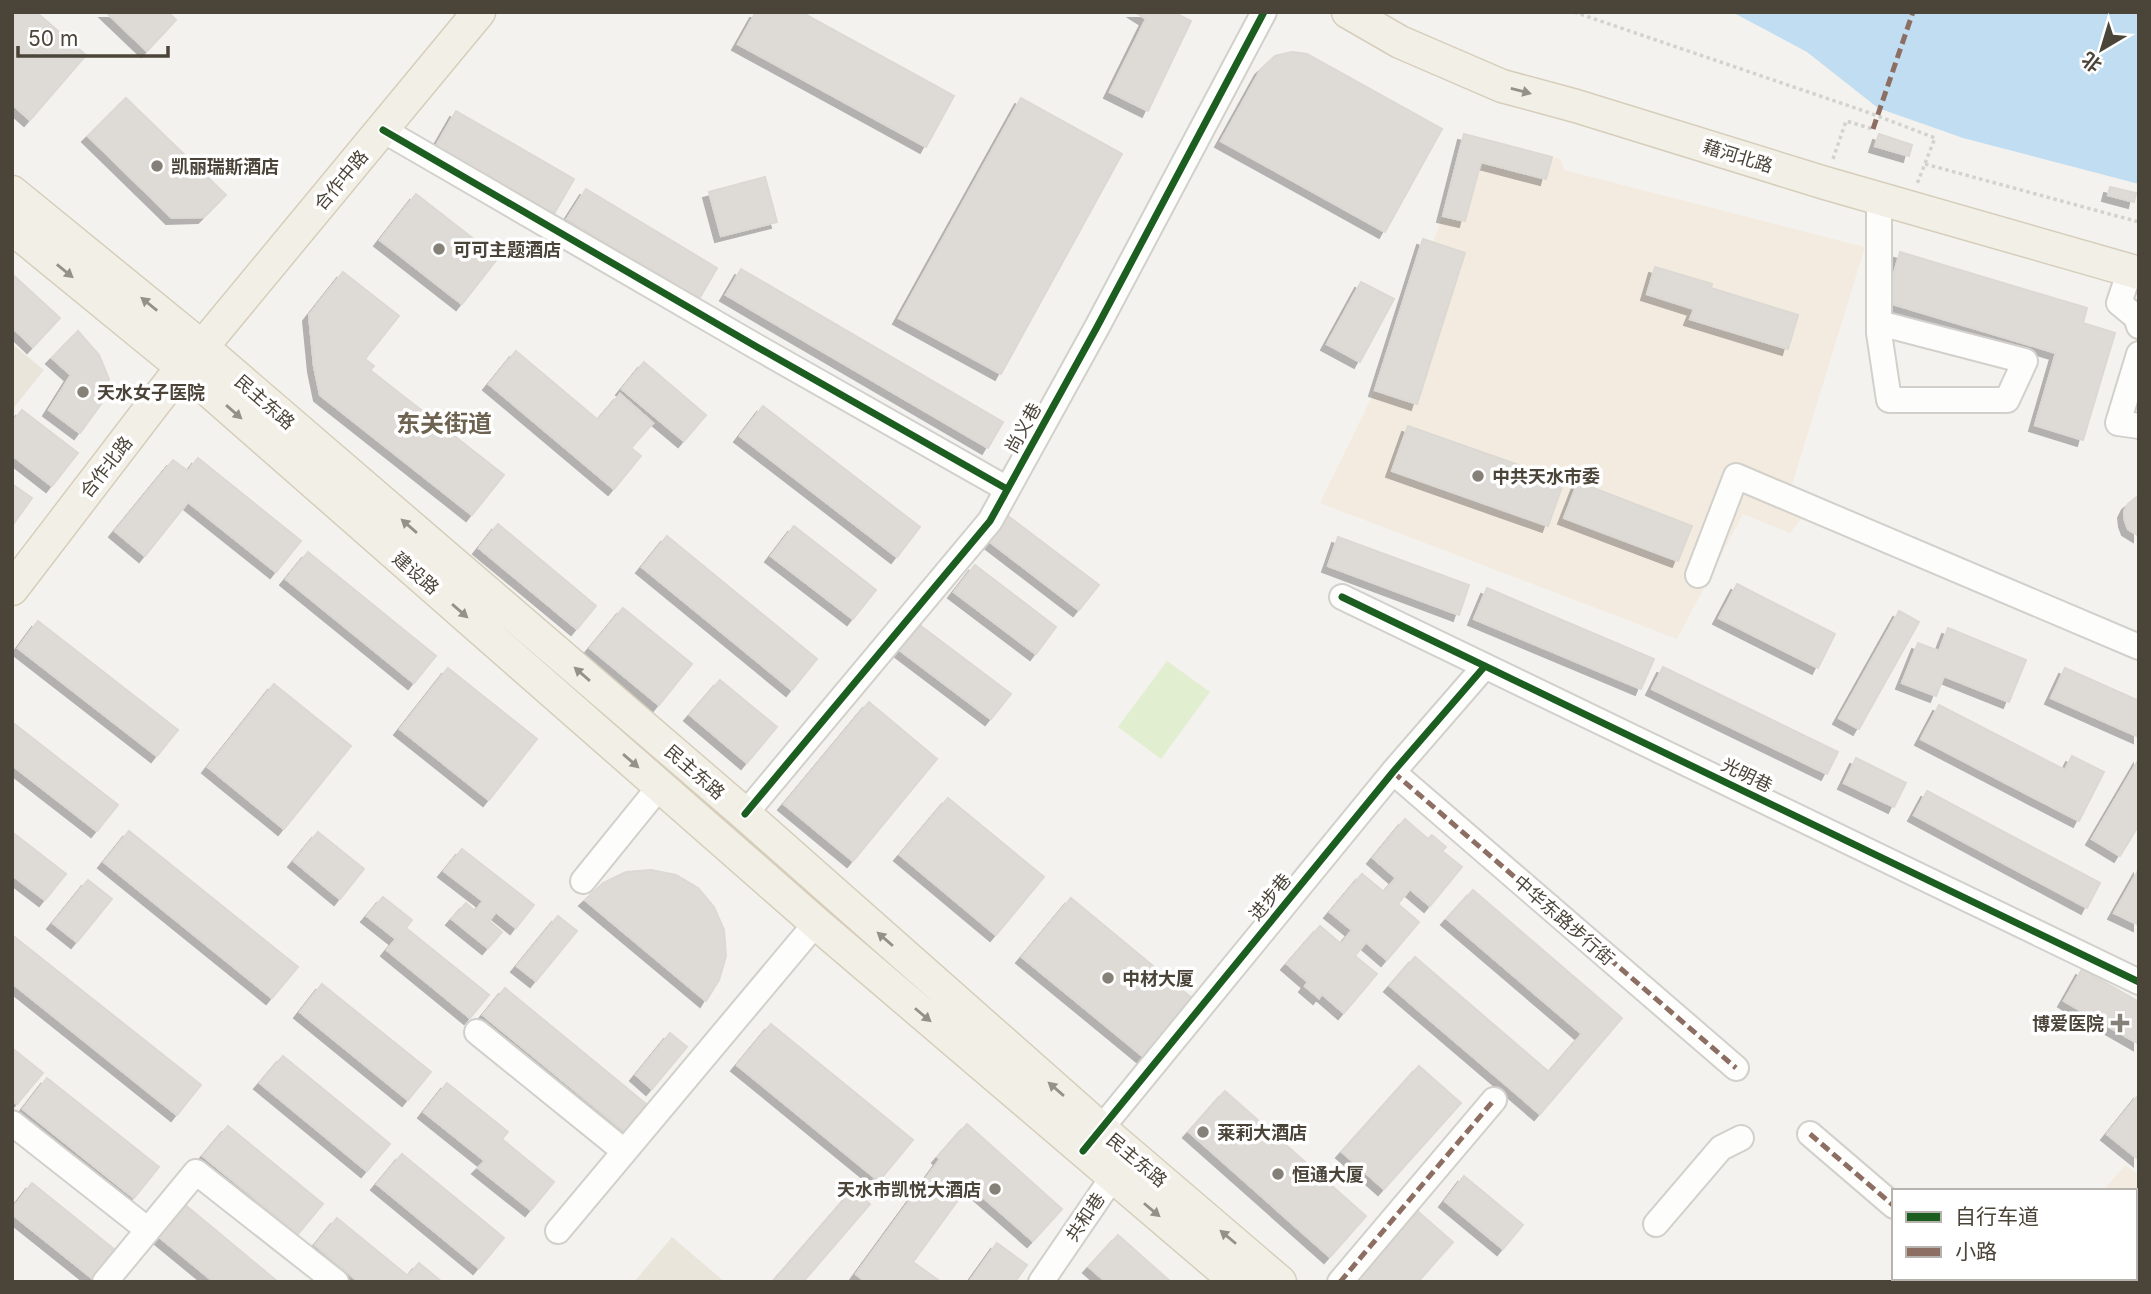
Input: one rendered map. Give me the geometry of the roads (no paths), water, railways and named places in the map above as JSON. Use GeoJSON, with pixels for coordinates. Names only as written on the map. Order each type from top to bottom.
{"type":"FeatureCollection","features":[{"type":"Feature","properties":{"kind":"main road","name":"合作中路"},"geometry":{"type":"LineString","coordinates":[[192,357],[480,12]]}},
{"type":"Feature","properties":{"kind":"main road","name":"藉河北路"},"geometry":{"type":"LineString","coordinates":[[1348,12],[1400,42],[1502,86],[1879,199],[2136,265]]}},
{"type":"Feature","properties":{"kind":"main road","name":"藉河北路"},"geometry":{"type":"LineString","coordinates":[[1389,12],[1497,61],[1831,165],[1920,176],[2136,265]]}},
{"type":"Feature","properties":{"kind":"main road","name":"建设路"},"geometry":{"type":"LineString","coordinates":[[12,192],[660,786],[816,923]]}},
{"type":"Feature","properties":{"kind":"main road","name":"建设路"},"geometry":{"type":"LineString","coordinates":[[12,228],[192,357]]}},
{"type":"Feature","properties":{"kind":"main road","name":"合作北路"},"geometry":{"type":"LineString","coordinates":[[12,589],[192,357]]}},
{"type":"Feature","properties":{"kind":"main road","name":"民主东路"},"geometry":{"type":"LineString","coordinates":[[192,357],[745,814],[1121,1165],[1280,1282]]}},
{"type":"Feature","properties":{"kind":"main road","name":"民主东路"},"geometry":{"type":"LineString","coordinates":[[816,923],[1092,1140]]}},
{"type":"Feature","properties":{"kind":"main road","name":"民主东路"},"geometry":{"type":"LineString","coordinates":[[1121,1165],[1237,1282]]}},
{"type":"Feature","properties":{"kind":"street","name":"尚义巷"},"geometry":{"type":"LineString","coordinates":[[745,814],[990,521],[1097,327],[1264,12]]}},
{"type":"Feature","properties":{"kind":"street"},"geometry":{"type":"LineString","coordinates":[[383,130],[1007,489]]}},
{"type":"Feature","properties":{"kind":"street"},"geometry":{"type":"LineString","coordinates":[[1879,199],[1879,323],[1889,400],[2007,400],[2025,361],[1879,323]]}},
{"type":"Feature","properties":{"kind":"street"},"geometry":{"type":"LineString","coordinates":[[2136,265],[2119,303],[2136,317],[2139,326]]}},
{"type":"Feature","properties":{"kind":"street"},"geometry":{"type":"LineString","coordinates":[[2139,354],[2118,423],[2139,426]]}},
{"type":"Feature","properties":{"kind":"street"},"geometry":{"type":"LineString","coordinates":[[1698,575],[1736,476],[2139,648]]}},
{"type":"Feature","properties":{"kind":"street","name":"光明巷"},"geometry":{"type":"LineString","coordinates":[[1342,597],[2139,982]]}},
{"type":"Feature","properties":{"kind":"street","name":"进步巷"},"geometry":{"type":"LineString","coordinates":[[1092,1140],[1393,772],[1485,666]]}},
{"type":"Feature","properties":{"kind":"street","name":"中华东路步行街"},"geometry":{"type":"LineString","coordinates":[[1393,772],[1736,1068]]}},
{"type":"Feature","properties":{"kind":"street"},"geometry":{"type":"LineString","coordinates":[[583,881],[660,786]]}},
{"type":"Feature","properties":{"kind":"street"},"geometry":{"type":"LineString","coordinates":[[558,1231],[816,923]]}},
{"type":"Feature","properties":{"kind":"street"},"geometry":{"type":"LineString","coordinates":[[477,1032],[624,1151]]}},
{"type":"Feature","properties":{"kind":"street"},"geometry":{"type":"LineString","coordinates":[[1340,1282],[1494,1100]]}},
{"type":"Feature","properties":{"kind":"street"},"geometry":{"type":"LineString","coordinates":[[12,1123],[148,1230]]}},
{"type":"Feature","properties":{"kind":"street"},"geometry":{"type":"LineString","coordinates":[[1810,1134],[1892,1204]]}},
{"type":"Feature","properties":{"kind":"street"},"geometry":{"type":"LineString","coordinates":[[1656,1224],[1721,1148],[1741,1138]]}},
{"type":"Feature","properties":{"kind":"street","name":"共和巷"},"geometry":{"type":"LineString","coordinates":[[1041,1282],[1121,1165]]}},
{"type":"Feature","properties":{"kind":"street"},"geometry":{"type":"LineString","coordinates":[[105,1282],[196,1172],[336,1282]]}},
{"type":"Feature","properties":{"kind":"water"},"geometry":{"type":"Polygon","coordinates":[[[1732,12],[2139,12],[2139,184],[1963,138],[1878,108],[1807,52],[1732,12]]]}},
{"type":"Feature","properties":{"kind":"place","name":"凯丽瑞斯酒店"},"geometry":{"type":"Point","coordinates":[157,166]}},
{"type":"Feature","properties":{"kind":"place","name":"可可主题酒店"},"geometry":{"type":"Point","coordinates":[439,249]}},
{"type":"Feature","properties":{"kind":"place","name":"天水女子医院"},"geometry":{"type":"Point","coordinates":[83,392]}},
{"type":"Feature","properties":{"kind":"place","name":"中共天水市委"},"geometry":{"type":"Point","coordinates":[1478,476]}},
{"type":"Feature","properties":{"kind":"place","name":"中材大厦"},"geometry":{"type":"Point","coordinates":[1108,978]}},
{"type":"Feature","properties":{"kind":"place","name":"博爱医院"},"geometry":{"type":"Point","coordinates":[2120,1023]}},
{"type":"Feature","properties":{"kind":"place","name":"莱莉大酒店"},"geometry":{"type":"Point","coordinates":[1203,1132]}},
{"type":"Feature","properties":{"kind":"place","name":"恒通大厦"},"geometry":{"type":"Point","coordinates":[1278,1174]}},
{"type":"Feature","properties":{"kind":"place","name":"天水市凯悦大酒店"},"geometry":{"type":"Point","coordinates":[995,1189]}},
{"type":"Feature","properties":{"kind":"district","name":"东关街道"},"geometry":{"type":"Point","coordinates":[444,423]}}]}
